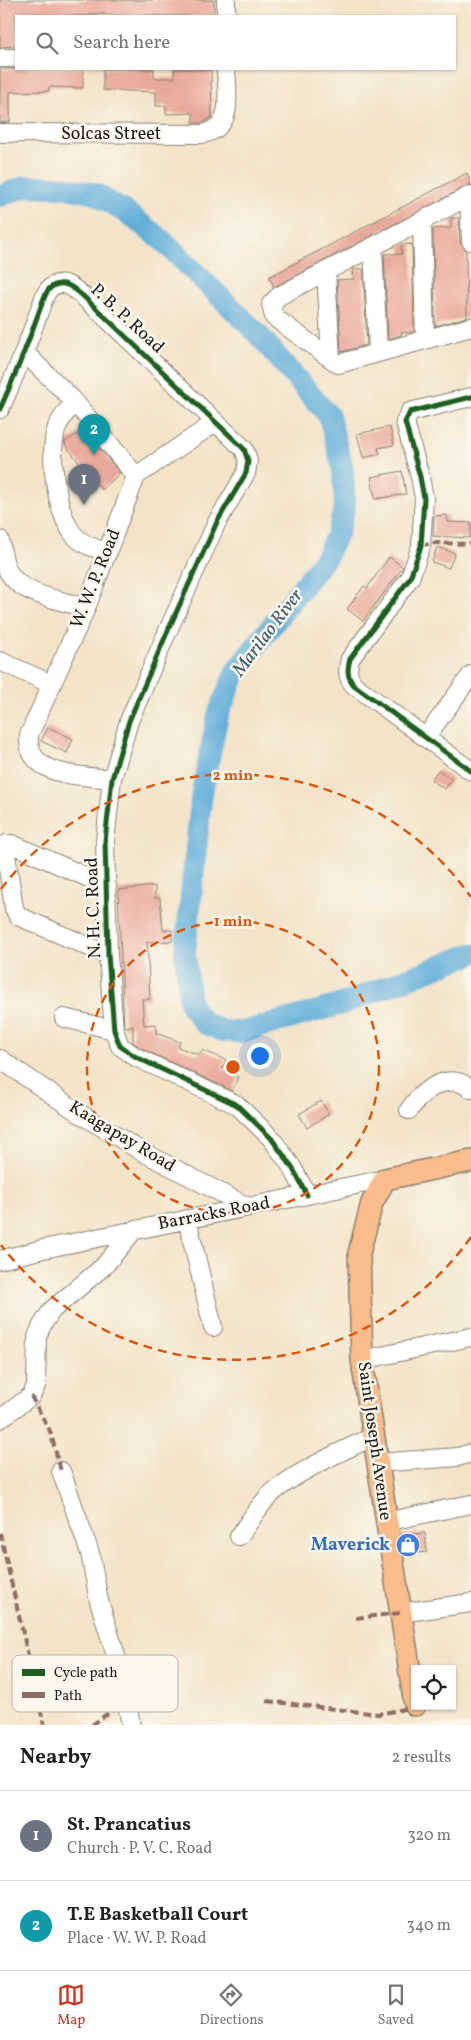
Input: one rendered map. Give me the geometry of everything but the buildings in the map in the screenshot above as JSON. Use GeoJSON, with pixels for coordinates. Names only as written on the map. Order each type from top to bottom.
{"type":"FeatureCollection","features":[{"type":"Feature","properties":{"kind":"main road"},"geometry":{"type":"LineString","coordinates":[[385,1179],[471,1161]]}},
{"type":"Feature","properties":{"kind":"main road","name":"Saint Joseph Avenue"},"geometry":{"type":"LineString","coordinates":[[385,1179],[372,1202],[359,1253],[362,1360],[385,1522],[411,1681]]}},
{"type":"Feature","properties":{"kind":"main road","name":"Saint Joseph Avenue"},"geometry":{"type":"LineString","coordinates":[[416,1710],[418,1725]]}},
{"type":"Feature","properties":{"kind":"street"},"geometry":{"type":"LineString","coordinates":[[226,0],[226,15]]}},
{"type":"Feature","properties":{"kind":"street"},"geometry":{"type":"LineString","coordinates":[[0,58],[15,58]]}},
{"type":"Feature","properties":{"kind":"street","name":"Solcas Street"},"geometry":{"type":"LineString","coordinates":[[0,133],[203,134],[212,132],[220,127],[225,119],[227,110],[226,70]]}},
{"type":"Feature","properties":{"kind":"street"},"geometry":{"type":"LineString","coordinates":[[471,241],[470,196],[274,299],[271,310],[274,317],[338,364],[378,351],[471,327]]}},
{"type":"Feature","properties":{"kind":"street"},"geometry":{"type":"LineString","coordinates":[[422,221],[425,338]]}},
{"type":"Feature","properties":{"kind":"street"},"geometry":{"type":"LineString","coordinates":[[373,247],[378,351]]}},
{"type":"Feature","properties":{"kind":"street"},"geometry":{"type":"LineString","coordinates":[[326,271],[331,358]]}},
{"type":"Feature","properties":{"kind":"street","name":"P. B. P. Road"},"geometry":{"type":"LineString","coordinates":[[0,409],[25,353],[45,295],[52,286],[62,283],[71,286],[216,422],[244,449],[248,461]]}},
{"type":"Feature","properties":{"kind":"street"},"geometry":{"type":"LineString","coordinates":[[25,353],[74,401],[136,476],[216,422]]}},
{"type":"Feature","properties":{"kind":"street"},"geometry":{"type":"LineString","coordinates":[[471,397],[410,412],[406,416],[405,422],[424,498],[421,546],[410,578],[350,659],[348,666],[349,679],[354,685],[471,771]]}},
{"type":"Feature","properties":{"kind":"street"},"geometry":{"type":"LineString","coordinates":[[74,401],[58,426],[53,444],[56,490],[65,522],[75,536],[92,547],[108,552]]}},
{"type":"Feature","properties":{"kind":"street","name":"N. H. C. Road"},"geometry":{"type":"LineString","coordinates":[[248,461],[246,473],[217,522],[162,643],[129,721],[112,779],[106,841],[108,955],[114,1030],[120,1046],[136,1057],[226,1098],[249,1114],[287,1160],[307,1195]]}},
{"type":"Feature","properties":{"kind":"street","name":"W. W. P. Road"},"geometry":{"type":"LineString","coordinates":[[112,779],[57,771],[38,762],[31,756],[28,745],[29,734],[86,608],[136,476]]}},
{"type":"Feature","properties":{"kind":"street"},"geometry":{"type":"LineString","coordinates":[[0,540],[4,562],[16,582],[26,589],[86,608]]}},
{"type":"Feature","properties":{"kind":"street"},"geometry":{"type":"LineString","coordinates":[[0,660],[51,684]]}},
{"type":"Feature","properties":{"kind":"street"},"geometry":{"type":"LineString","coordinates":[[426,737],[471,675]]}},
{"type":"Feature","properties":{"kind":"street"},"geometry":{"type":"LineString","coordinates":[[107,886],[12,844],[7,844],[5,848],[14,908],[18,916],[108,955]]}},
{"type":"Feature","properties":{"kind":"street"},"geometry":{"type":"LineString","coordinates":[[64,1018],[114,1030]]}},
{"type":"Feature","properties":{"kind":"street","name":"Kaagapay Road"},"geometry":{"type":"LineString","coordinates":[[0,1059],[79,1113],[139,1150],[248,1207]]}},
{"type":"Feature","properties":{"kind":"street"},"geometry":{"type":"LineString","coordinates":[[409,1110],[418,1096],[429,1087],[450,1081],[463,1083],[471,1089]]}},
{"type":"Feature","properties":{"kind":"street","name":"Barracks Road"},"geometry":{"type":"LineString","coordinates":[[0,1260],[43,1249],[385,1179]]}},
{"type":"Feature","properties":{"kind":"street"},"geometry":{"type":"LineString","coordinates":[[187,1219],[213,1327]]}},
{"type":"Feature","properties":{"kind":"street"},"geometry":{"type":"LineString","coordinates":[[0,1419],[31,1396],[36,1386],[37,1337],[52,1310],[104,1266],[134,1230]]}},
{"type":"Feature","properties":{"kind":"street"},"geometry":{"type":"LineString","coordinates":[[362,1360],[471,1337]]}},
{"type":"Feature","properties":{"kind":"street"},"geometry":{"type":"LineString","coordinates":[[239,1536],[269,1496],[350,1447],[373,1437]]}},
{"type":"Feature","properties":{"kind":"street"},"geometry":{"type":"LineString","coordinates":[[377,1463],[458,1457],[471,1453]]}},
{"type":"Feature","properties":{"kind":"street"},"geometry":{"type":"LineString","coordinates":[[61,1471],[90,1553],[99,1601],[116,1655]]}},
{"type":"Feature","properties":{"kind":"street"},"geometry":{"type":"LineString","coordinates":[[385,1522],[471,1504]]}},
{"type":"Feature","properties":{"kind":"street"},"geometry":{"type":"LineString","coordinates":[[400,1613],[471,1603]]}},
{"type":"Feature","properties":{"kind":"street"},"geometry":{"type":"LineString","coordinates":[[129,1712],[131,1725]]}},
{"type":"Feature","properties":{"kind":"waterway","name":"Marilao River"},"geometry":{"type":"LineString","coordinates":[[0,196],[26,186],[62,187],[96,194],[127,213],[162,240],[255,331],[329,416],[343,470],[345,506],[338,532],[326,557],[236,671],[218,715],[202,792],[185,953],[190,1004],[204,1023],[223,1031],[242,1032],[342,1004],[471,954]]}},
{"type":"Feature","properties":{"kind":"marked path"},"geometry":{"type":"LineString","coordinates":[[421,546],[432,543],[471,544]]}},
{"type":"Feature","properties":{"kind":"marked path"},"geometry":{"type":"LineString","coordinates":[[31,1396],[50,1431],[61,1471]]}},
{"type":"Feature","properties":{"kind":"marked path"},"geometry":{"type":"LineString","coordinates":[[0,1533],[28,1655]]}},
{"type":"Feature","properties":{"kind":"marked path"},"geometry":{"type":"LineString","coordinates":[[356,1618],[400,1613]]}},
{"type":"Feature","properties":{"kind":"marked path"},"geometry":{"type":"LineString","coordinates":[[267,1701],[378,1714],[411,1708]]}},
{"type":"Feature","properties":{"kind":"marked path"},"geometry":{"type":"LineString","coordinates":[[41,1712],[44,1725]]}},
{"type":"Feature","properties":{"kind":"marked path"},"geometry":{"type":"LineString","coordinates":[[92,1725],[110,1712]]}},
{"type":"Feature","properties":{"kind":"cycle path"},"geometry":{"type":"LineString","coordinates":[[0,409],[46,293],[57,284],[65,284],[83,296],[244,449],[248,461],[246,473],[217,522],[166,635],[129,721],[112,779],[105,841],[108,955],[114,1030],[120,1046],[136,1057],[237,1105],[271,1138],[292,1167],[307,1195]]}},
{"type":"Feature","properties":{"kind":"cycle path"},"geometry":{"type":"LineString","coordinates":[[471,397],[410,412],[405,422],[424,498],[421,546],[410,578],[350,659],[348,670],[354,685],[471,771]]}},
{"type":"Feature","properties":{"kind":"place","name":"T.E Basketball Court"},"geometry":{"type":"Point","coordinates":[94,455]}},
{"type":"Feature","properties":{"kind":"place","name":"St. Prancatius"},"geometry":{"type":"Point","coordinates":[84,505]}},
{"type":"Feature","properties":{"kind":"place","name":"Maverick"},"geometry":{"type":"Point","coordinates":[408,1545]}}]}
